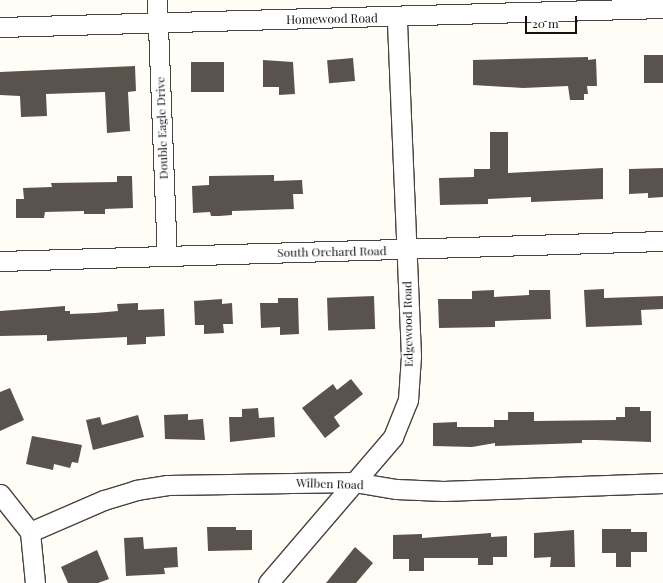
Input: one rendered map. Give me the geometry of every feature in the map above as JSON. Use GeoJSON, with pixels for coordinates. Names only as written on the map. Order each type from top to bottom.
{"type":"FeatureCollection","features":[{"type":"Feature","properties":{"kind":"street","name":"Double Eagle Drive"},"geometry":{"type":"LineString","coordinates":[[157,0],[167,256]]}},
{"type":"Feature","properties":{"kind":"street","name":"Homewood Road"},"geometry":{"type":"LineString","coordinates":[[0,27],[397,17],[426,8],[663,8]]}},
{"type":"Feature","properties":{"kind":"street","name":"Edgewood Road"},"geometry":{"type":"LineString","coordinates":[[268,583],[393,437],[408,400],[411,356],[397,17]]}},
{"type":"Feature","properties":{"kind":"street","name":"South Orchard Road"},"geometry":{"type":"LineString","coordinates":[[0,261],[406,250],[663,241]]}},
{"type":"Feature","properties":{"kind":"street","name":"Wilben Road"},"geometry":{"type":"LineString","coordinates":[[30,532],[104,500],[136,490],[168,485],[354,482],[396,489],[443,491],[663,483]]}},
{"type":"Feature","properties":{"kind":"street"},"geometry":{"type":"LineString","coordinates":[[0,494],[30,532],[35,583]]}},
{"type":"Feature","properties":{"kind":"building"},"geometry":{"type":"Polygon","coordinates":[[[644,55],[663,55],[663,83],[644,83],[644,55]]]}},
{"type":"Feature","properties":{"kind":"building"},"geometry":{"type":"Polygon","coordinates":[[[588,57],[588,60],[596,59],[597,86],[587,86],[588,94],[584,94],[584,100],[570,100],[568,86],[523,88],[473,85],[473,60],[588,57]]]}},
{"type":"Feature","properties":{"kind":"building"},"geometry":{"type":"Polygon","coordinates":[[[353,58],[355,81],[329,83],[327,60],[353,58]]]}},
{"type":"Feature","properties":{"kind":"building"},"geometry":{"type":"Polygon","coordinates":[[[263,60],[293,62],[295,94],[279,95],[279,87],[263,87],[263,60]]]}},
{"type":"Feature","properties":{"kind":"building"},"geometry":{"type":"Polygon","coordinates":[[[191,62],[224,62],[224,92],[191,92],[191,62]]]}},
{"type":"Feature","properties":{"kind":"building"},"geometry":{"type":"Polygon","coordinates":[[[135,66],[136,91],[128,92],[130,131],[107,133],[105,92],[46,94],[47,116],[21,117],[20,96],[0,95],[0,72],[135,66]]]}},
{"type":"Feature","properties":{"kind":"building"},"geometry":{"type":"Polygon","coordinates":[[[490,132],[508,132],[508,173],[603,168],[603,199],[531,202],[531,197],[488,199],[488,204],[440,205],[439,178],[474,177],[474,169],[490,169],[490,132]]]}},
{"type":"Feature","properties":{"kind":"building"},"geometry":{"type":"Polygon","coordinates":[[[663,168],[663,197],[648,198],[648,193],[629,194],[629,169],[663,168]]]}},
{"type":"Feature","properties":{"kind":"building"},"geometry":{"type":"Polygon","coordinates":[[[274,175],[274,181],[302,180],[303,194],[293,194],[294,209],[232,211],[232,215],[219,216],[211,216],[210,212],[193,213],[192,186],[209,185],[209,176],[274,175]]]}},
{"type":"Feature","properties":{"kind":"building"},"geometry":{"type":"Polygon","coordinates":[[[117,176],[132,176],[133,208],[105,209],[105,214],[84,214],[84,211],[45,212],[44,218],[16,218],[16,199],[24,199],[23,188],[52,187],[51,183],[117,182],[117,176]]]}},
{"type":"Feature","properties":{"kind":"building"},"geometry":{"type":"Polygon","coordinates":[[[604,289],[604,298],[663,296],[663,309],[641,310],[642,325],[586,327],[584,290],[604,289]]]}},
{"type":"Feature","properties":{"kind":"building"},"geometry":{"type":"Polygon","coordinates":[[[494,290],[494,297],[529,295],[529,290],[550,290],[551,319],[495,321],[495,327],[439,328],[438,299],[472,299],[472,291],[494,290]]]}},
{"type":"Feature","properties":{"kind":"building"},"geometry":{"type":"Polygon","coordinates":[[[374,296],[375,329],[328,331],[327,298],[374,296]]]}},
{"type":"Feature","properties":{"kind":"building"},"geometry":{"type":"Polygon","coordinates":[[[278,298],[298,298],[299,334],[280,335],[280,327],[261,328],[260,303],[278,303],[278,298]]]}},
{"type":"Feature","properties":{"kind":"building"},"geometry":{"type":"Polygon","coordinates":[[[222,299],[222,304],[232,303],[233,324],[223,324],[224,333],[204,334],[204,325],[195,325],[194,301],[222,299]]]}},
{"type":"Feature","properties":{"kind":"building"},"geometry":{"type":"Polygon","coordinates":[[[138,303],[138,310],[164,309],[165,336],[146,337],[146,344],[127,345],[127,337],[47,341],[47,335],[0,336],[0,311],[65,306],[65,311],[70,311],[70,314],[95,313],[118,311],[117,304],[138,303]]]}},
{"type":"Feature","properties":{"kind":"building"},"geometry":{"type":"Polygon","coordinates":[[[351,379],[363,394],[334,417],[340,426],[325,438],[302,408],[333,384],[337,390],[351,379]]]}},
{"type":"Feature","properties":{"kind":"building"},"geometry":{"type":"Polygon","coordinates":[[[10,388],[24,420],[0,431],[0,392],[10,388]]]}},
{"type":"Feature","properties":{"kind":"building"},"geometry":{"type":"Polygon","coordinates":[[[625,407],[640,407],[640,411],[651,411],[651,442],[582,440],[582,443],[495,446],[495,443],[472,447],[433,446],[433,423],[457,422],[457,427],[494,427],[494,420],[508,420],[508,412],[534,412],[534,421],[616,420],[616,417],[625,417],[625,407]]]}},
{"type":"Feature","properties":{"kind":"building"},"geometry":{"type":"Polygon","coordinates":[[[258,408],[259,418],[274,417],[275,437],[230,442],[229,417],[242,417],[242,409],[258,408]]]}},
{"type":"Feature","properties":{"kind":"building"},"geometry":{"type":"Polygon","coordinates":[[[188,414],[188,420],[203,419],[205,440],[165,439],[164,415],[188,414]]]}},
{"type":"Feature","properties":{"kind":"building"},"geometry":{"type":"Polygon","coordinates":[[[138,415],[144,437],[93,450],[86,420],[100,417],[102,425],[138,415]]]}},
{"type":"Feature","properties":{"kind":"building"},"geometry":{"type":"Polygon","coordinates":[[[32,436],[82,445],[78,463],[72,462],[70,468],[54,464],[53,470],[26,464],[32,436]]]}},
{"type":"Feature","properties":{"kind":"building"},"geometry":{"type":"Polygon","coordinates":[[[207,527],[236,527],[236,530],[252,530],[252,550],[208,551],[207,527]]]}},
{"type":"Feature","properties":{"kind":"building"},"geometry":{"type":"Polygon","coordinates":[[[602,529],[631,529],[631,532],[647,532],[647,552],[631,552],[631,567],[616,567],[616,553],[602,553],[602,529]]]}},
{"type":"Feature","properties":{"kind":"building"},"geometry":{"type":"Polygon","coordinates":[[[574,530],[575,567],[550,567],[551,557],[534,558],[534,533],[574,530]]]}},
{"type":"Feature","properties":{"kind":"building"},"geometry":{"type":"Polygon","coordinates":[[[491,533],[491,537],[507,536],[507,557],[493,557],[493,565],[478,565],[478,558],[424,558],[424,571],[409,571],[409,559],[393,559],[393,535],[422,534],[422,538],[491,533]]]}},
{"type":"Feature","properties":{"kind":"building"},"geometry":{"type":"Polygon","coordinates":[[[143,537],[144,549],[177,547],[178,567],[164,568],[165,574],[126,576],[124,538],[143,537]]]}},
{"type":"Feature","properties":{"kind":"building"},"geometry":{"type":"Polygon","coordinates":[[[355,547],[373,563],[356,583],[326,583],[355,547]]]}},
{"type":"Feature","properties":{"kind":"building"},"geometry":{"type":"Polygon","coordinates":[[[97,550],[109,579],[98,583],[68,583],[61,567],[97,550]]]}}]}
